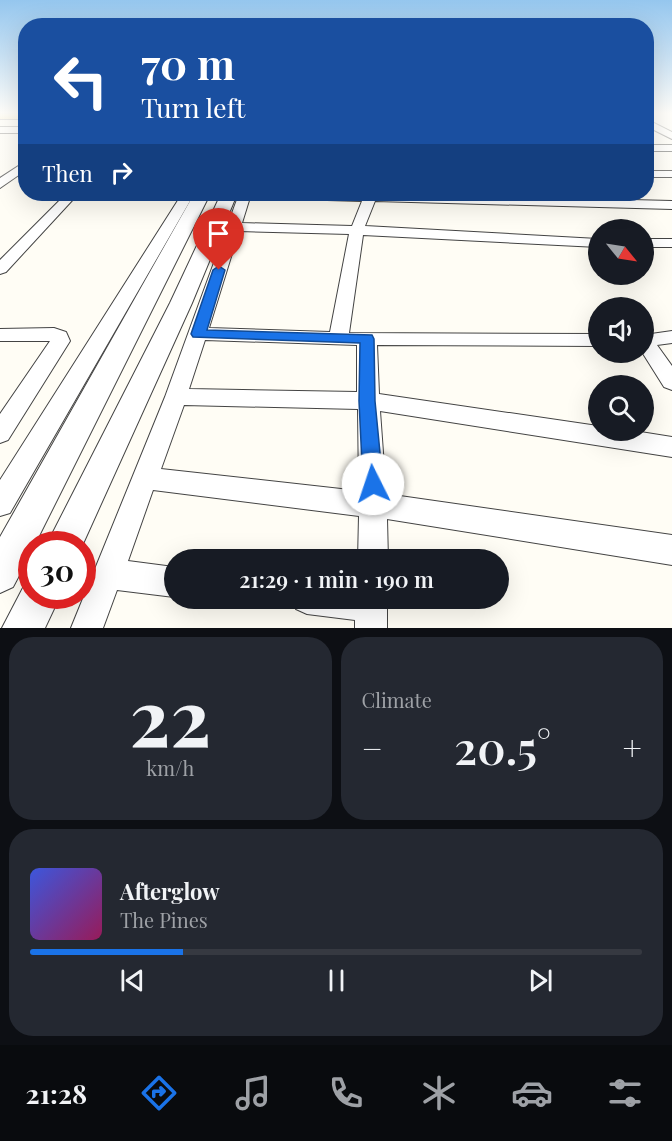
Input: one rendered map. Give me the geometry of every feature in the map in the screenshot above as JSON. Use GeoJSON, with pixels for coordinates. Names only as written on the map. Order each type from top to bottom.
{"type":"FeatureCollection","features":[{"type":"Feature","properties":{"kind":"street"},"geometry":{"type":"LineString","coordinates":[[654,148],[672,148]]}},
{"type":"Feature","properties":{"kind":"street"},"geometry":{"type":"LineString","coordinates":[[1,182],[18,170]]}},
{"type":"Feature","properties":{"kind":"street"},"geometry":{"type":"LineString","coordinates":[[654,174],[672,174]]}},
{"type":"Feature","properties":{"kind":"street"},"geometry":{"type":"LineString","coordinates":[[0,269],[65,201]]}},
{"type":"Feature","properties":{"kind":"street"},"geometry":{"type":"LineString","coordinates":[[0,504],[184,201]]}},
{"type":"Feature","properties":{"kind":"street"},"geometry":{"type":"LineString","coordinates":[[0,574],[198,201]]}},
{"type":"Feature","properties":{"kind":"street"},"geometry":{"type":"LineString","coordinates":[[71,531],[182,303],[226,201]]}},
{"type":"Feature","properties":{"kind":"street"},"geometry":{"type":"LineString","coordinates":[[87,628],[176,397],[242,201]]}},
{"type":"Feature","properties":{"kind":"street"},"geometry":{"type":"LineString","coordinates":[[338,339],[357,230],[368,201]]}},
{"type":"Feature","properties":{"kind":"street"},"geometry":{"type":"LineString","coordinates":[[540,201],[672,205]]}},
{"type":"Feature","properties":{"kind":"street"},"geometry":{"type":"LineString","coordinates":[[647,201],[672,218]]}},
{"type":"Feature","properties":{"kind":"street"},"geometry":{"type":"LineString","coordinates":[[232,227],[357,230],[588,242]]}},
{"type":"Feature","properties":{"kind":"street"},"geometry":{"type":"LineString","coordinates":[[654,243],[672,243]]}},
{"type":"Feature","properties":{"kind":"street"},"geometry":{"type":"LineString","coordinates":[[0,335],[54,334],[59,336],[60,341],[0,433]]}},
{"type":"Feature","properties":{"kind":"street"},"geometry":{"type":"LineString","coordinates":[[198,334],[338,339],[588,340]]}},
{"type":"Feature","properties":{"kind":"street"},"geometry":{"type":"LineString","coordinates":[[654,340],[672,337]]}},
{"type":"Feature","properties":{"kind":"street"},"geometry":{"type":"LineString","coordinates":[[367,339],[367,401],[375,505],[373,549]]}},
{"type":"Feature","properties":{"kind":"street"},"geometry":{"type":"LineString","coordinates":[[654,356],[672,382]]}},
{"type":"Feature","properties":{"kind":"street"},"geometry":{"type":"LineString","coordinates":[[176,397],[367,401],[672,447]]}},
{"type":"Feature","properties":{"kind":"street"},"geometry":{"type":"LineString","coordinates":[[76,432],[121,428]]}},
{"type":"Feature","properties":{"kind":"street"},"geometry":{"type":"LineString","coordinates":[[144,478],[375,505],[672,550]]}},
{"type":"Feature","properties":{"kind":"street"},"geometry":{"type":"LineString","coordinates":[[107,574],[164,581]]}},
{"type":"Feature","properties":{"kind":"street"},"geometry":{"type":"LineString","coordinates":[[23,628],[33,609]]}},
{"type":"Feature","properties":{"kind":"route"},"geometry":{"type":"LineString","coordinates":[[219,270],[198,334],[367,339],[367,401],[373,484]]}}]}
